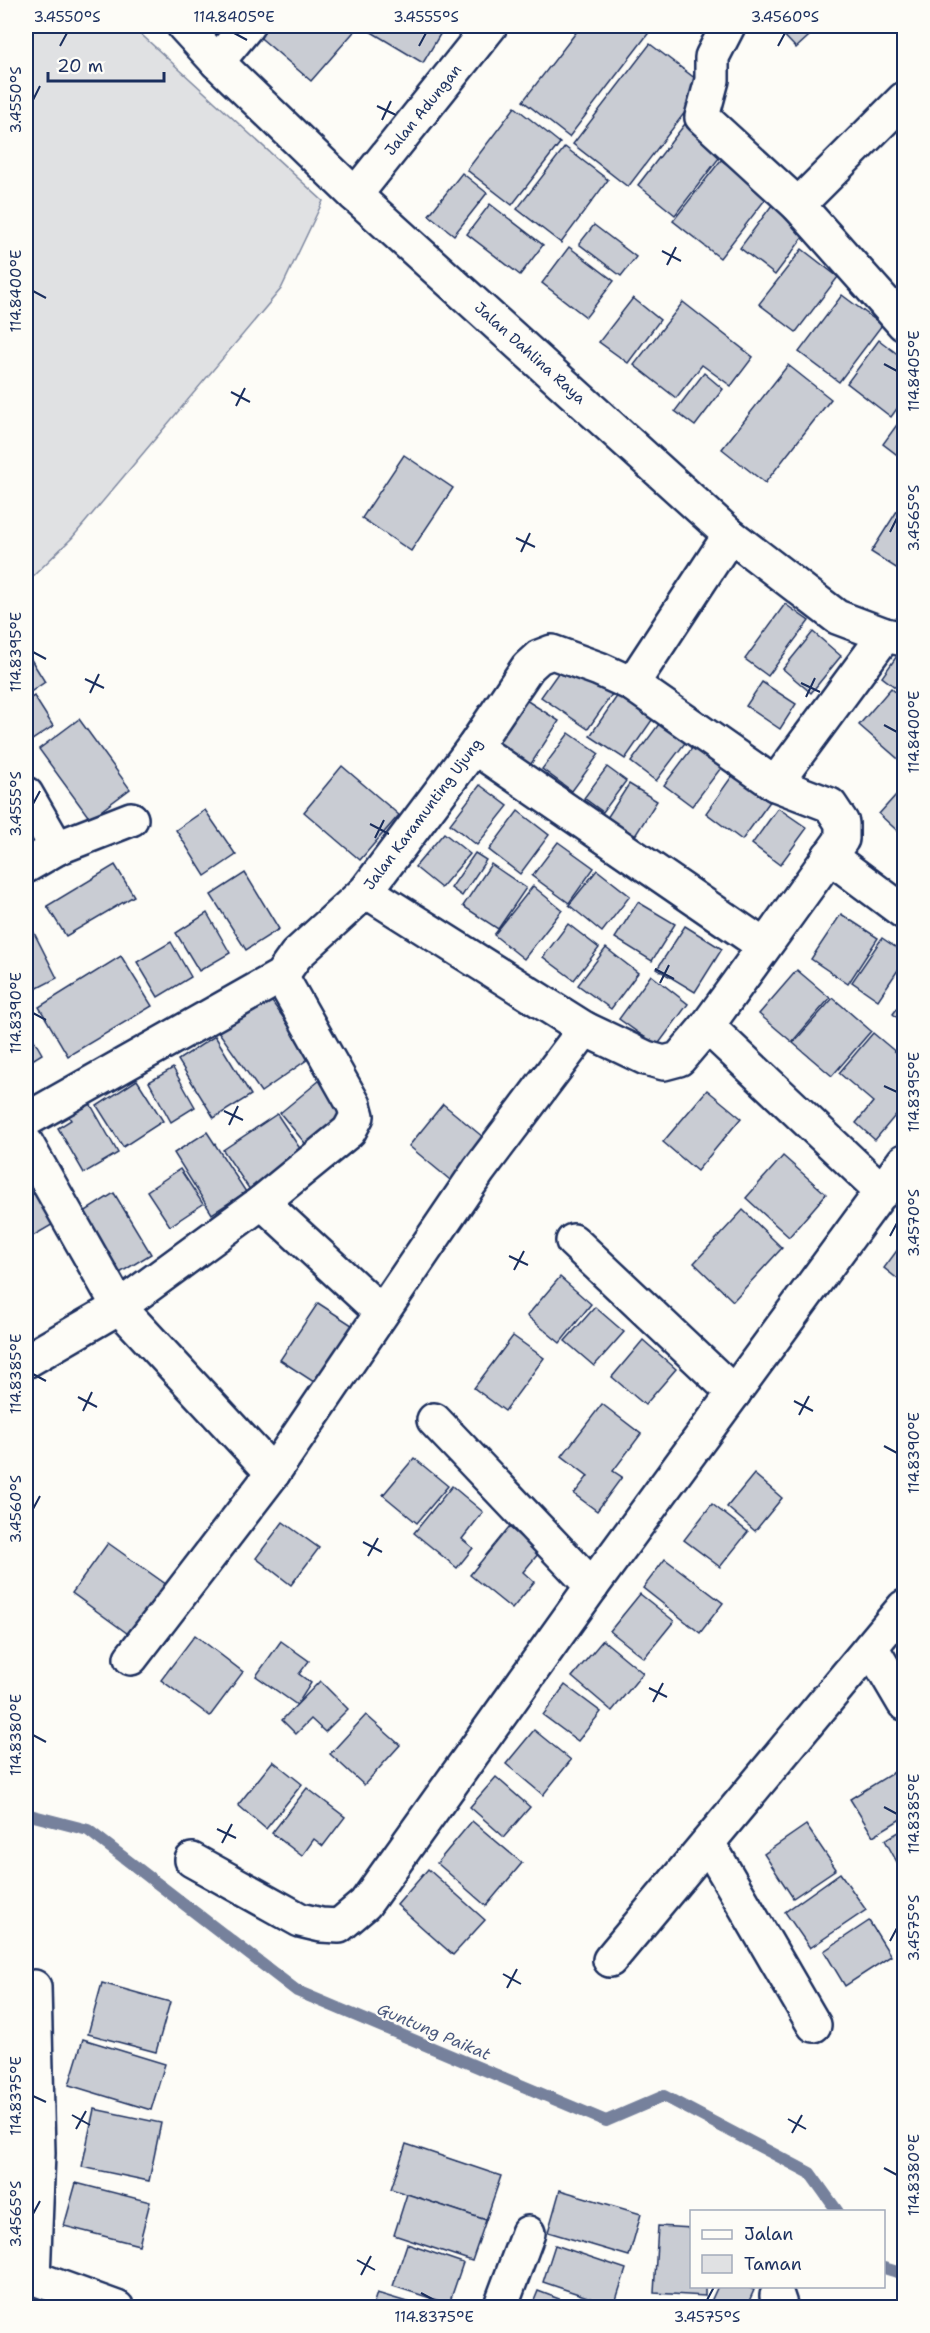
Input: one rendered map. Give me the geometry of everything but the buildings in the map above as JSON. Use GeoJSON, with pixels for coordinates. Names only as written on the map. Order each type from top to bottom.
{"type":"FeatureCollection","features":[{"type":"Feature","properties":{"kind":"street","name":"Jalan Dahlina Raya"},"geometry":{"type":"LineString","coordinates":[[184,26],[217,62],[355,195],[730,536],[837,617],[895,637]]}},
{"type":"Feature","properties":{"kind":"street"},"geometry":{"type":"LineString","coordinates":[[217,62],[247,26]]}},
{"type":"Feature","properties":{"kind":"street","name":"Jalan Adungan"},"geometry":{"type":"LineString","coordinates":[[355,195],[490,26]]}},
{"type":"Feature","properties":{"kind":"street"},"geometry":{"type":"LineString","coordinates":[[728,26],[712,57],[712,80],[702,117],[798,205],[904,324]]}},
{"type":"Feature","properties":{"kind":"street"},"geometry":{"type":"LineString","coordinates":[[798,205],[904,99]]}},
{"type":"Feature","properties":{"kind":"street"},"geometry":{"type":"LineString","coordinates":[[632,684],[730,536]]}},
{"type":"Feature","properties":{"kind":"street"},"geometry":{"type":"LineString","coordinates":[[775,784],[895,637]]}},
{"type":"Feature","properties":{"kind":"street","name":"Jalan Karamunting Ujung"},"geometry":{"type":"LineString","coordinates":[[26,1120],[281,976],[296,955],[366,891],[474,747],[528,667],[539,657],[552,652],[591,665],[632,684],[775,784],[830,805],[842,823],[842,839],[707,1026],[679,1059],[664,1063],[646,1058],[585,1029],[366,891]]}},
{"type":"Feature","properties":{"kind":"street"},"geometry":{"type":"LineString","coordinates":[[474,747],[764,946]]}},
{"type":"Feature","properties":{"kind":"street"},"geometry":{"type":"LineString","coordinates":[[26,794],[57,848]]}},
{"type":"Feature","properties":{"kind":"street"},"geometry":{"type":"LineString","coordinates":[[26,866],[57,848],[131,819]]}},
{"type":"Feature","properties":{"kind":"street"},"geometry":{"type":"LineString","coordinates":[[829,856],[904,912]]}},
{"type":"Feature","properties":{"kind":"street"},"geometry":{"type":"LineString","coordinates":[[26,1361],[119,1307],[262,1202],[349,1131],[357,1116],[354,1104],[281,976]]}},
{"type":"Feature","properties":{"kind":"street"},"geometry":{"type":"LineString","coordinates":[[707,1026],[883,1192]]}},
{"type":"Feature","properties":{"kind":"street"},"geometry":{"type":"LineString","coordinates":[[131,1658],[273,1473],[479,1170],[585,1029]]}},
{"type":"Feature","properties":{"kind":"street"},"geometry":{"type":"LineString","coordinates":[[26,1143],[119,1307],[273,1473]]}},
{"type":"Feature","properties":{"kind":"street"},"geometry":{"type":"LineString","coordinates":[[192,1860],[300,1920],[339,1926],[365,1904],[592,1586],[904,1161]]}},
{"type":"Feature","properties":{"kind":"street"},"geometry":{"type":"LineString","coordinates":[[262,1202],[381,1312]]}},
{"type":"Feature","properties":{"kind":"street"},"geometry":{"type":"LineString","coordinates":[[573,1241],[734,1393]]}},
{"type":"Feature","properties":{"kind":"street"},"geometry":{"type":"LineString","coordinates":[[434,1420],[592,1586]]}},
{"type":"Feature","properties":{"kind":"street"},"geometry":{"type":"LineString","coordinates":[[610,1960],[904,1607]]}},
{"type":"Feature","properties":{"kind":"street"},"geometry":{"type":"LineString","coordinates":[[872,1647],[904,1703]]}},
{"type":"Feature","properties":{"kind":"street"},"geometry":{"type":"LineString","coordinates":[[708,1843],[814,2025]]}},
{"type":"Feature","properties":{"kind":"street"},"geometry":{"type":"LineString","coordinates":[[34,1987],[38,2153],[29,2276],[117,2307]]}},
{"type":"Feature","properties":{"kind":"street"},"geometry":{"type":"LineString","coordinates":[[500,2307],[528,2233]]}},
{"type":"Feature","properties":{"kind":"green space"},"geometry":{"type":"Polygon","coordinates":[[[26,26],[132,26],[323,201],[281,289],[72,538],[26,583],[26,26]]]}},
{"type":"Feature","properties":{"kind":"waterway","name":"Guntung Paikat"},"geometry":{"type":"LineString","coordinates":[[26,1814],[88,1830],[297,1991],[606,2121],[664,2096],[810,2173],[837,2210]]}},
{"type":"Feature","properties":{"kind":"waterway","name":"Guntung Paikat"},"geometry":{"type":"LineString","coordinates":[[885,2268],[904,2274]]}}]}
